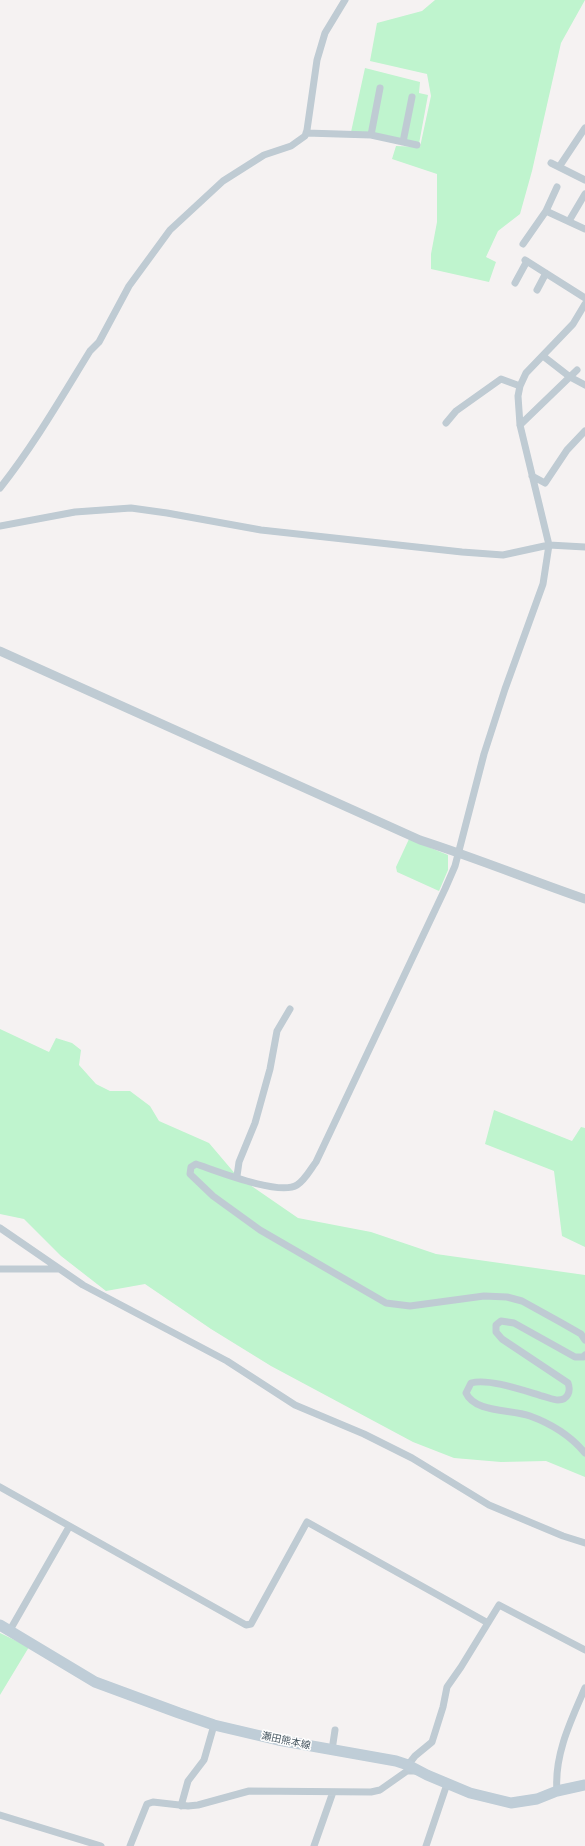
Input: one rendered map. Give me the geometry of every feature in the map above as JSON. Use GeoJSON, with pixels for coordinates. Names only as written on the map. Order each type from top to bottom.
{"type":"FeatureCollection","features":[{"type":"Feature","properties":{"kind":"main road","name":"瀬田熊本線"},"geometry":{"type":"LineString","coordinates":[[5,1628],[94,1682],[129,1696],[214,1725],[408,1765],[447,1784],[470,1793],[511,1802],[538,1799],[556,1791],[585,1785]]}},
{"type":"Feature","properties":{"kind":"street"},"geometry":{"type":"LineString","coordinates":[[0,488],[41,431],[90,351],[99,342],[129,286],[170,230],[188,215],[223,181],[264,155],[291,146],[301,140],[306,133],[317,60],[325,33],[345,0]]}},
{"type":"Feature","properties":{"kind":"street"},"geometry":{"type":"LineString","coordinates":[[371,135],[380,88]]}},
{"type":"Feature","properties":{"kind":"street"},"geometry":{"type":"LineString","coordinates":[[403,142],[412,97]]}},
{"type":"Feature","properties":{"kind":"street"},"geometry":{"type":"LineString","coordinates":[[559,167],[585,128]]}},
{"type":"Feature","properties":{"kind":"street"},"geometry":{"type":"LineString","coordinates":[[306,133],[371,135],[417,145]]}},
{"type":"Feature","properties":{"kind":"street"},"geometry":{"type":"LineString","coordinates":[[551,163],[585,180]]}},
{"type":"Feature","properties":{"kind":"street"},"geometry":{"type":"LineString","coordinates":[[523,244],[546,212],[556,187]]}},
{"type":"Feature","properties":{"kind":"street"},"geometry":{"type":"LineString","coordinates":[[569,221],[585,194]]}},
{"type":"Feature","properties":{"kind":"street"},"geometry":{"type":"LineString","coordinates":[[546,212],[585,229]]}},
{"type":"Feature","properties":{"kind":"street"},"geometry":{"type":"LineString","coordinates":[[514,283],[526,261],[585,298]]}},
{"type":"Feature","properties":{"kind":"street"},"geometry":{"type":"LineString","coordinates":[[537,290],[546,273]]}},
{"type":"Feature","properties":{"kind":"street"},"geometry":{"type":"LineString","coordinates":[[585,304],[573,324],[526,373],[520,386],[517,404],[520,425],[549,546],[543,584],[484,754],[459,852],[444,889],[316,1162],[302,1181],[288,1188],[266,1186],[196,1164],[191,1168],[190,1174],[213,1196],[260,1230],[386,1303],[410,1306],[484,1296],[507,1297],[522,1301],[581,1334],[585,1340]]}},
{"type":"Feature","properties":{"kind":"street"},"geometry":{"type":"LineString","coordinates":[[543,356],[570,377],[585,385]]}},
{"type":"Feature","properties":{"kind":"street"},"geometry":{"type":"LineString","coordinates":[[520,425],[577,370]]}},
{"type":"Feature","properties":{"kind":"street"},"geometry":{"type":"LineString","coordinates":[[446,423],[456,411],[501,379],[520,386]]}},
{"type":"Feature","properties":{"kind":"street"},"geometry":{"type":"LineString","coordinates":[[532,476],[545,483],[567,450],[585,431]]}},
{"type":"Feature","properties":{"kind":"street"},"geometry":{"type":"LineString","coordinates":[[0,526],[75,512],[131,508],[261,530],[462,552],[503,555],[549,546],[585,547]]}},
{"type":"Feature","properties":{"kind":"street"},"geometry":{"type":"LineString","coordinates":[[0,651],[420,840],[459,852],[518,876],[585,899]]}},
{"type":"Feature","properties":{"kind":"street"},"geometry":{"type":"LineString","coordinates":[[237,1176],[239,1162],[255,1123],[270,1069],[277,1031],[290,1009]]}},
{"type":"Feature","properties":{"kind":"street"},"geometry":{"type":"LineString","coordinates":[[0,1228],[83,1285],[226,1361],[295,1405],[364,1434],[412,1458],[489,1505],[563,1536],[585,1543]]}},
{"type":"Feature","properties":{"kind":"street"},"geometry":{"type":"LineString","coordinates":[[0,1269],[59,1268]]}},
{"type":"Feature","properties":{"kind":"street"},"geometry":{"type":"LineString","coordinates":[[585,1354],[583,1357],[576,1357],[514,1323],[501,1321],[496,1325],[496,1332],[502,1339],[568,1383],[570,1388],[569,1394],[565,1398],[558,1400],[521,1390],[480,1382],[471,1383],[466,1393],[468,1400],[477,1404],[528,1416],[565,1433],[585,1453]]}},
{"type":"Feature","properties":{"kind":"street"},"geometry":{"type":"LineString","coordinates":[[0,1487],[246,1625],[251,1624],[307,1522],[488,1623]]}},
{"type":"Feature","properties":{"kind":"street"},"geometry":{"type":"LineString","coordinates":[[5,1628],[69,1527]]}},
{"type":"Feature","properties":{"kind":"street"},"geometry":{"type":"LineString","coordinates":[[408,1765],[415,1756],[432,1742],[443,1707],[447,1686],[459,1671],[499,1605],[585,1650]]}},
{"type":"Feature","properties":{"kind":"street"},"geometry":{"type":"LineString","coordinates":[[556,1791],[556,1778],[561,1751],[585,1688]]}},
{"type":"Feature","properties":{"kind":"street"},"geometry":{"type":"LineString","coordinates":[[181,1806],[188,1781],[204,1760],[214,1725]]}},
{"type":"Feature","properties":{"kind":"street"},"geometry":{"type":"LineString","coordinates":[[332,1750],[335,1730]]}},
{"type":"Feature","properties":{"kind":"street"},"geometry":{"type":"LineString","coordinates":[[130,1846],[147,1804],[153,1802],[181,1806],[198,1805],[249,1791],[274,1790],[333,1792],[380,1790],[407,1771],[419,1771]]}},
{"type":"Feature","properties":{"kind":"street"},"geometry":{"type":"LineString","coordinates":[[426,1846],[447,1784]]}},
{"type":"Feature","properties":{"kind":"street"},"geometry":{"type":"LineString","coordinates":[[314,1846],[333,1792]]}},
{"type":"Feature","properties":{"kind":"street"},"geometry":{"type":"LineString","coordinates":[[0,1815],[101,1846]]}},
{"type":"Feature","properties":{"kind":"green space"},"geometry":{"type":"Polygon","coordinates":[[[435,0],[585,0],[561,43],[532,171],[520,214],[498,231],[486,257],[496,262],[489,282],[431,269],[431,254],[437,222],[437,174],[392,159],[396,146],[420,147],[431,96],[427,74],[370,61],[377,23],[422,11],[435,0]]]}},
{"type":"Feature","properties":{"kind":"green space"},"geometry":{"type":"Polygon","coordinates":[[[365,68],[420,82],[419,93],[428,95],[419,144],[351,132],[365,68]]]}},
{"type":"Feature","properties":{"kind":"green space"},"geometry":{"type":"Polygon","coordinates":[[[409,839],[448,855],[448,870],[439,891],[397,872],[396,867],[409,839]]]}},
{"type":"Feature","properties":{"kind":"green space"},"geometry":{"type":"Polygon","coordinates":[[[0,1029],[49,1052],[56,1038],[72,1043],[81,1050],[79,1065],[96,1084],[110,1091],[130,1091],[150,1106],[159,1121],[209,1143],[237,1176],[298,1218],[371,1232],[436,1254],[585,1275],[585,1477],[546,1461],[501,1462],[454,1458],[413,1442],[271,1366],[211,1329],[145,1284],[106,1291],[61,1256],[24,1219],[0,1214],[0,1029]]]}},
{"type":"Feature","properties":{"kind":"green space"},"geometry":{"type":"Polygon","coordinates":[[[494,1110],[572,1141],[581,1127],[585,1128],[585,1247],[562,1236],[554,1171],[485,1144],[494,1110]]]}},
{"type":"Feature","properties":{"kind":"green space"},"geometry":{"type":"Polygon","coordinates":[[[0,1633],[29,1647],[0,1695],[0,1633]]]}}]}
